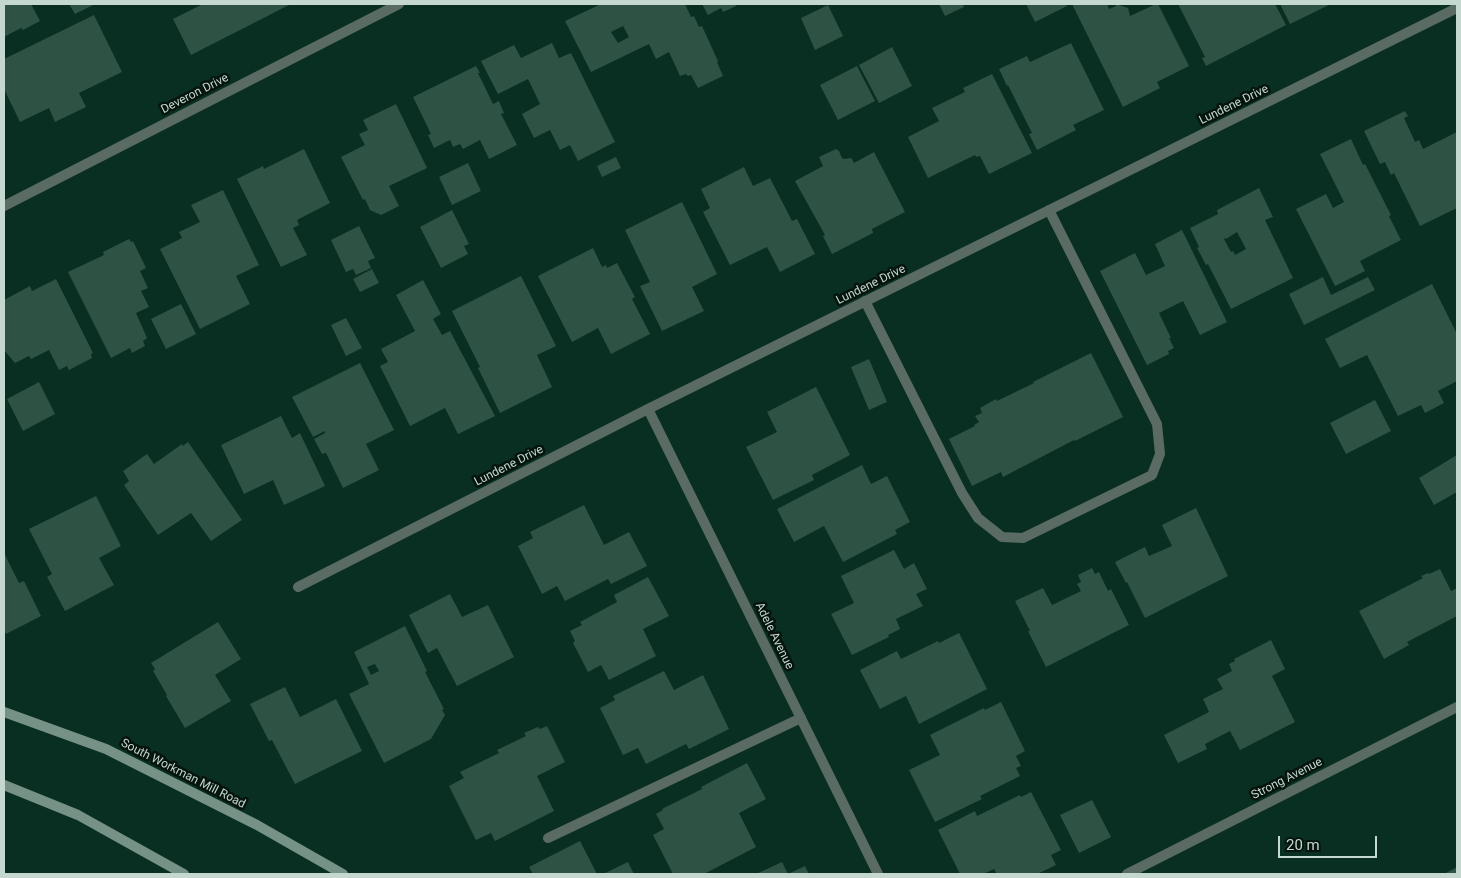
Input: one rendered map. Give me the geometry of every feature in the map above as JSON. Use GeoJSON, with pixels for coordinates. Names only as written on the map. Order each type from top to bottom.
{"type":"FeatureCollection","features":[{"type":"Feature","properties":{"kind":"main road","name":"South Workman Mill Road"},"geometry":{"type":"LineString","coordinates":[[4,712],[106,749],[258,825],[343,874]]}},
{"type":"Feature","properties":{"kind":"main road"},"geometry":{"type":"LineString","coordinates":[[4,785],[78,815],[184,874]]}},
{"type":"Feature","properties":{"kind":"street","name":"Deveron Drive"},"geometry":{"type":"LineString","coordinates":[[4,206],[398,4]]}},
{"type":"Feature","properties":{"kind":"street","name":"Lundene Drive"},"geometry":{"type":"LineString","coordinates":[[298,587],[648,409],[1457,8]]}},
{"type":"Feature","properties":{"kind":"street"},"geometry":{"type":"LineString","coordinates":[[866,301],[962,493],[978,518],[1002,537],[1022,538],[1152,475],[1160,454],[1157,424],[1049,210]]}},
{"type":"Feature","properties":{"kind":"street","name":"Adele Avenue"},"geometry":{"type":"LineString","coordinates":[[648,409],[878,874]]}},
{"type":"Feature","properties":{"kind":"street","name":"Strong Avenue"},"geometry":{"type":"LineString","coordinates":[[1127,874],[1457,707]]}},
{"type":"Feature","properties":{"kind":"street"},"geometry":{"type":"LineString","coordinates":[[548,838],[801,718]]}},
{"type":"Feature","properties":{"kind":"building"},"geometry":{"type":"Polygon","coordinates":[[[4,4],[31,4],[40,21],[4,37],[4,4]]]}},
{"type":"Feature","properties":{"kind":"building"},"geometry":{"type":"Polygon","coordinates":[[[69,4],[95,4],[75,14],[69,4]]]}},
{"type":"Feature","properties":{"kind":"building"},"geometry":{"type":"Polygon","coordinates":[[[203,4],[291,4],[191,55],[173,19],[203,4]]]}},
{"type":"Feature","properties":{"kind":"building"},"geometry":{"type":"Polygon","coordinates":[[[601,4],[685,4],[691,17],[694,16],[699,27],[702,26],[723,76],[698,88],[691,75],[680,76],[669,52],[656,59],[649,44],[591,72],[565,21],[601,4]],[[623,26],[611,32],[618,43],[629,37],[623,26]]]}},
{"type":"Feature","properties":{"kind":"building"},"geometry":{"type":"Polygon","coordinates":[[[702,4],[735,4],[736,6],[723,12],[721,8],[708,15],[702,4]]]}},
{"type":"Feature","properties":{"kind":"building"},"geometry":{"type":"Polygon","coordinates":[[[939,4],[963,4],[964,7],[945,16],[939,4]]]}},
{"type":"Feature","properties":{"kind":"building"},"geometry":{"type":"Polygon","coordinates":[[[1026,4],[1066,4],[1067,6],[1035,22],[1026,4]]]}},
{"type":"Feature","properties":{"kind":"building"},"geometry":{"type":"Polygon","coordinates":[[[1072,4],[1107,4],[1109,9],[1116,6],[1116,4],[1128,8],[1130,16],[1158,4],[1189,66],[1157,82],[1160,88],[1123,107],[1072,4]]]}},
{"type":"Feature","properties":{"kind":"building"},"geometry":{"type":"Polygon","coordinates":[[[1178,4],[1275,4],[1286,25],[1206,66],[1202,58],[1205,57],[1178,4]]]}},
{"type":"Feature","properties":{"kind":"building"},"geometry":{"type":"Polygon","coordinates":[[[1280,4],[1328,4],[1329,5],[1290,24],[1280,4]]]}},
{"type":"Feature","properties":{"kind":"building"},"geometry":{"type":"Polygon","coordinates":[[[828,5],[843,36],[815,50],[801,18],[828,5]]]}},
{"type":"Feature","properties":{"kind":"building"},"geometry":{"type":"Polygon","coordinates":[[[94,15],[122,72],[79,93],[86,107],[55,122],[49,108],[20,122],[4,89],[4,59],[94,15]]]}},
{"type":"Feature","properties":{"kind":"building"},"geometry":{"type":"Polygon","coordinates":[[[552,43],[559,58],[571,53],[615,142],[578,161],[570,145],[560,150],[550,130],[534,138],[522,114],[540,104],[528,79],[498,94],[481,61],[514,45],[521,58],[552,43]]]}},
{"type":"Feature","properties":{"kind":"building"},"geometry":{"type":"Polygon","coordinates":[[[1071,43],[1104,110],[1073,125],[1076,130],[1037,150],[1029,134],[1032,133],[999,69],[1027,56],[1030,62],[1071,43]]]}},
{"type":"Feature","properties":{"kind":"building"},"geometry":{"type":"Polygon","coordinates":[[[892,47],[912,86],[879,103],[859,65],[892,47]]]}},
{"type":"Feature","properties":{"kind":"building"},"geometry":{"type":"Polygon","coordinates":[[[476,66],[493,104],[499,101],[504,113],[501,114],[517,145],[489,159],[480,140],[463,149],[460,144],[453,147],[450,140],[434,148],[428,135],[431,134],[413,97],[476,66]]]}},
{"type":"Feature","properties":{"kind":"building"},"geometry":{"type":"Polygon","coordinates":[[[857,66],[875,101],[838,120],[820,85],[857,66]]]}},
{"type":"Feature","properties":{"kind":"building"},"geometry":{"type":"Polygon","coordinates":[[[992,74],[1032,153],[989,174],[980,156],[976,157],[975,155],[928,178],[908,137],[939,121],[932,108],[965,92],[963,88],[992,74]]]}},
{"type":"Feature","properties":{"kind":"building"},"geometry":{"type":"Polygon","coordinates":[[[396,104],[427,168],[389,186],[399,206],[381,215],[370,210],[365,199],[363,200],[341,157],[365,145],[359,134],[368,130],[363,120],[396,104]]]}},
{"type":"Feature","properties":{"kind":"building"},"geometry":{"type":"Polygon","coordinates":[[[1405,111],[1408,116],[1404,118],[1415,142],[1419,140],[1423,149],[1457,132],[1457,208],[1420,226],[1394,173],[1391,175],[1385,162],[1380,164],[1364,131],[1405,111]]]}},
{"type":"Feature","properties":{"kind":"building"},"geometry":{"type":"Polygon","coordinates":[[[1351,139],[1391,215],[1389,216],[1401,240],[1360,261],[1365,271],[1335,286],[1296,209],[1326,194],[1333,208],[1344,202],[1320,154],[1351,139]]]}},
{"type":"Feature","properties":{"kind":"building"},"geometry":{"type":"Polygon","coordinates":[[[304,149],[330,203],[297,220],[299,225],[293,228],[307,255],[281,267],[237,179],[263,166],[264,169],[304,149]]]}},
{"type":"Feature","properties":{"kind":"building"},"geometry":{"type":"Polygon","coordinates":[[[836,149],[842,158],[850,158],[854,163],[874,152],[905,212],[872,229],[873,233],[832,254],[823,236],[825,235],[795,181],[823,166],[819,157],[836,149]]]}},
{"type":"Feature","properties":{"kind":"building"},"geometry":{"type":"Polygon","coordinates":[[[616,157],[621,168],[602,177],[597,166],[616,157]]]}},
{"type":"Feature","properties":{"kind":"building"},"geometry":{"type":"Polygon","coordinates":[[[468,163],[481,191],[452,205],[439,177],[468,163]]]}},
{"type":"Feature","properties":{"kind":"building"},"geometry":{"type":"Polygon","coordinates":[[[744,167],[753,186],[770,178],[792,221],[797,219],[815,254],[780,272],[767,247],[730,265],[703,212],[710,208],[701,189],[744,167]]]}},
{"type":"Feature","properties":{"kind":"building"},"geometry":{"type":"Polygon","coordinates":[[[1259,188],[1273,217],[1265,220],[1293,278],[1231,309],[1208,264],[1206,265],[1197,248],[1199,247],[1190,228],[1218,214],[1217,210],[1259,188]],[[1237,232],[1224,239],[1231,252],[1233,251],[1235,255],[1246,249],[1237,232]]]}},
{"type":"Feature","properties":{"kind":"building"},"geometry":{"type":"Polygon","coordinates":[[[223,190],[259,265],[236,276],[250,304],[200,329],[160,249],[182,238],[179,232],[200,222],[191,205],[223,190]]]}},
{"type":"Feature","properties":{"kind":"building"},"geometry":{"type":"Polygon","coordinates":[[[682,202],[717,274],[692,287],[704,311],[662,331],[640,286],[650,282],[625,230],[682,202]]]}},
{"type":"Feature","properties":{"kind":"building"},"geometry":{"type":"Polygon","coordinates":[[[452,210],[469,244],[464,246],[468,254],[441,268],[420,227],[452,210]]]}},
{"type":"Feature","properties":{"kind":"building"},"geometry":{"type":"Polygon","coordinates":[[[359,226],[375,258],[368,261],[371,268],[356,275],[353,269],[346,272],[331,240],[359,226]]]}},
{"type":"Feature","properties":{"kind":"building"},"geometry":{"type":"Polygon","coordinates":[[[1182,230],[1227,322],[1200,335],[1183,301],[1159,313],[1174,348],[1168,351],[1169,354],[1147,365],[1100,271],[1135,253],[1146,275],[1165,266],[1155,244],[1182,230]]]}},
{"type":"Feature","properties":{"kind":"building"},"geometry":{"type":"Polygon","coordinates":[[[129,239],[131,242],[133,241],[146,268],[140,271],[148,288],[141,291],[149,307],[136,313],[147,338],[143,341],[145,346],[132,353],[130,348],[111,358],[68,272],[104,255],[103,252],[129,239]]]}},
{"type":"Feature","properties":{"kind":"building"},"geometry":{"type":"Polygon","coordinates":[[[593,248],[602,267],[606,265],[607,268],[617,263],[635,297],[632,299],[650,334],[611,354],[598,328],[572,342],[538,276],[593,248]]]}},
{"type":"Feature","properties":{"kind":"building"},"geometry":{"type":"Polygon","coordinates":[[[372,269],[379,283],[360,292],[353,279],[372,269]]]}},
{"type":"Feature","properties":{"kind":"building"},"geometry":{"type":"Polygon","coordinates":[[[521,276],[556,346],[537,355],[552,387],[500,413],[452,311],[521,276]]]}},
{"type":"Feature","properties":{"kind":"building"},"geometry":{"type":"Polygon","coordinates":[[[1323,277],[1331,295],[1368,277],[1375,290],[1304,325],[1289,294],[1323,277]]]}},
{"type":"Feature","properties":{"kind":"building"},"geometry":{"type":"Polygon","coordinates":[[[56,279],[93,353],[91,354],[92,358],[69,370],[67,366],[59,370],[49,350],[31,359],[29,356],[15,363],[4,350],[4,300],[30,286],[32,291],[56,279]]]}},
{"type":"Feature","properties":{"kind":"building"},"geometry":{"type":"Polygon","coordinates":[[[423,280],[441,314],[433,319],[442,335],[450,331],[495,416],[458,434],[445,408],[410,426],[380,366],[388,362],[381,349],[415,331],[396,295],[423,280]]]}},
{"type":"Feature","properties":{"kind":"building"},"geometry":{"type":"Polygon","coordinates":[[[1432,284],[1457,334],[1457,381],[1438,391],[1444,403],[1425,413],[1421,405],[1398,416],[1367,355],[1340,368],[1325,339],[1432,284]]]}},
{"type":"Feature","properties":{"kind":"building"},"geometry":{"type":"Polygon","coordinates":[[[181,304],[196,334],[166,349],[151,319],[181,304]]]}},
{"type":"Feature","properties":{"kind":"building"},"geometry":{"type":"Polygon","coordinates":[[[346,318],[362,348],[346,356],[331,325],[346,318]]]}},
{"type":"Feature","properties":{"kind":"building"},"geometry":{"type":"Polygon","coordinates":[[[1091,353],[1123,417],[1003,477],[1001,472],[972,486],[949,439],[975,426],[979,422],[975,416],[982,413],[980,408],[1034,383],[1091,353]]]}},
{"type":"Feature","properties":{"kind":"building"},"geometry":{"type":"Polygon","coordinates":[[[869,359],[887,402],[869,410],[851,367],[869,359]]]}},
{"type":"Feature","properties":{"kind":"building"},"geometry":{"type":"Polygon","coordinates":[[[360,363],[394,430],[366,444],[379,470],[343,488],[326,453],[322,454],[314,439],[325,433],[325,431],[313,437],[292,397],[360,363]]]}},
{"type":"Feature","properties":{"kind":"building"},"geometry":{"type":"Polygon","coordinates":[[[39,382],[55,414],[23,431],[7,399],[39,382]]]}},
{"type":"Feature","properties":{"kind":"building"},"geometry":{"type":"Polygon","coordinates":[[[816,387],[850,455],[812,475],[814,480],[773,500],[746,447],[777,432],[767,412],[816,387]]]}},
{"type":"Feature","properties":{"kind":"building"},"geometry":{"type":"Polygon","coordinates":[[[1375,400],[1391,431],[1346,454],[1330,423],[1375,400]]]}},
{"type":"Feature","properties":{"kind":"building"},"geometry":{"type":"Polygon","coordinates":[[[281,416],[292,438],[300,433],[325,486],[284,505],[273,480],[244,494],[221,445],[281,416]]]}},
{"type":"Feature","properties":{"kind":"building"},"geometry":{"type":"Polygon","coordinates":[[[188,442],[242,520],[211,541],[191,513],[158,535],[124,485],[129,481],[123,471],[147,454],[154,464],[182,444],[183,446],[188,442]]]}},
{"type":"Feature","properties":{"kind":"building"},"geometry":{"type":"Polygon","coordinates":[[[1457,455],[1457,492],[1434,505],[1419,478],[1457,455]]]}},
{"type":"Feature","properties":{"kind":"building"},"geometry":{"type":"Polygon","coordinates":[[[862,465],[871,484],[887,476],[910,522],[895,530],[897,534],[843,562],[824,526],[794,542],[777,509],[862,465]]]}},
{"type":"Feature","properties":{"kind":"building"},"geometry":{"type":"Polygon","coordinates":[[[96,496],[121,546],[99,558],[114,585],[65,611],[47,577],[52,574],[29,529],[96,496]]]}},
{"type":"Feature","properties":{"kind":"building"},"geometry":{"type":"Polygon","coordinates":[[[584,505],[604,545],[629,532],[647,566],[611,584],[608,579],[565,601],[557,586],[542,594],[518,546],[533,538],[530,532],[584,505]]]}},
{"type":"Feature","properties":{"kind":"building"},"geometry":{"type":"Polygon","coordinates":[[[1196,508],[1228,576],[1145,618],[1115,562],[1145,547],[1149,556],[1172,546],[1162,525],[1196,508]]]}},
{"type":"Feature","properties":{"kind":"building"},"geometry":{"type":"Polygon","coordinates":[[[894,550],[904,569],[914,563],[927,589],[916,594],[923,606],[896,619],[900,629],[888,635],[889,637],[852,655],[831,614],[854,603],[841,576],[894,550]]]}},
{"type":"Feature","properties":{"kind":"building"},"geometry":{"type":"Polygon","coordinates":[[[4,553],[19,583],[24,581],[41,616],[6,634],[4,629],[4,553]]]}},
{"type":"Feature","properties":{"kind":"building"},"geometry":{"type":"Polygon","coordinates":[[[1092,568],[1095,574],[1099,572],[1108,591],[1111,589],[1129,625],[1046,667],[1015,601],[1043,588],[1052,605],[1081,591],[1077,584],[1081,582],[1078,575],[1092,568]]]}},
{"type":"Feature","properties":{"kind":"building"},"geometry":{"type":"Polygon","coordinates":[[[1440,569],[1451,591],[1457,588],[1457,616],[1407,642],[1409,645],[1384,659],[1359,611],[1423,578],[1421,576],[1440,569]]]}},
{"type":"Feature","properties":{"kind":"building"},"geometry":{"type":"Polygon","coordinates":[[[648,577],[669,616],[643,629],[656,656],[609,680],[601,665],[588,672],[573,643],[575,641],[570,631],[582,625],[580,622],[617,602],[614,595],[648,577]]]}},
{"type":"Feature","properties":{"kind":"building"},"geometry":{"type":"Polygon","coordinates":[[[450,594],[462,617],[488,605],[514,657],[457,686],[437,648],[428,653],[409,615],[450,594]]]}},
{"type":"Feature","properties":{"kind":"building"},"geometry":{"type":"Polygon","coordinates":[[[218,622],[241,659],[215,675],[231,701],[185,728],[166,696],[151,663],[218,622]]]}},
{"type":"Feature","properties":{"kind":"building"},"geometry":{"type":"Polygon","coordinates":[[[405,626],[444,709],[442,710],[445,715],[431,739],[384,763],[349,694],[369,684],[354,652],[405,626]],[[375,664],[367,667],[371,675],[379,671],[375,664]]]}},
{"type":"Feature","properties":{"kind":"building"},"geometry":{"type":"Polygon","coordinates":[[[959,633],[987,689],[919,724],[906,696],[880,709],[860,670],[897,651],[901,659],[959,633]]]}},
{"type":"Feature","properties":{"kind":"building"},"geometry":{"type":"Polygon","coordinates":[[[1271,640],[1285,669],[1272,676],[1295,722],[1240,750],[1230,731],[1205,744],[1207,749],[1178,763],[1164,735],[1209,712],[1203,699],[1223,689],[1217,679],[1232,671],[1229,664],[1235,661],[1234,659],[1271,640]]]}},
{"type":"Feature","properties":{"kind":"building"},"geometry":{"type":"Polygon","coordinates":[[[664,671],[674,690],[703,675],[729,729],[689,749],[686,744],[646,764],[638,748],[623,755],[600,708],[615,700],[613,696],[664,671]]]}},
{"type":"Feature","properties":{"kind":"building"},"geometry":{"type":"Polygon","coordinates":[[[285,687],[300,717],[336,699],[362,751],[295,784],[272,740],[269,741],[250,704],[285,687]]]}},
{"type":"Feature","properties":{"kind":"building"},"geometry":{"type":"Polygon","coordinates":[[[1001,702],[1025,751],[1016,756],[1021,766],[1016,768],[1020,776],[980,796],[982,799],[935,822],[909,770],[940,755],[930,735],[984,708],[985,710],[1001,702]]]}},
{"type":"Feature","properties":{"kind":"building"},"geometry":{"type":"Polygon","coordinates":[[[547,726],[565,762],[537,776],[554,811],[495,841],[491,833],[476,840],[449,786],[464,778],[460,772],[499,753],[497,750],[526,736],[524,733],[538,727],[540,729],[547,726]]]}},
{"type":"Feature","properties":{"kind":"building"},"geometry":{"type":"Polygon","coordinates":[[[747,763],[766,799],[739,813],[756,847],[704,874],[673,874],[653,835],[664,829],[656,814],[662,809],[702,789],[701,787],[747,763]]]}},
{"type":"Feature","properties":{"kind":"building"},"geometry":{"type":"Polygon","coordinates":[[[1031,792],[1061,850],[1051,855],[1056,865],[1037,874],[997,874],[994,869],[983,874],[960,874],[938,830],[975,811],[977,816],[1020,795],[1021,797],[1031,792]]]}},
{"type":"Feature","properties":{"kind":"building"},"geometry":{"type":"Polygon","coordinates":[[[1092,800],[1111,837],[1079,853],[1060,815],[1092,800]]]}},
{"type":"Feature","properties":{"kind":"building"},"geometry":{"type":"Polygon","coordinates":[[[580,841],[597,874],[533,874],[529,867],[580,841]]]}},
{"type":"Feature","properties":{"kind":"building"},"geometry":{"type":"Polygon","coordinates":[[[628,862],[634,874],[603,874],[628,862]]]}},
{"type":"Feature","properties":{"kind":"building"},"geometry":{"type":"Polygon","coordinates":[[[782,862],[788,874],[756,874],[782,862]]]}},
{"type":"Feature","properties":{"kind":"building"},"geometry":{"type":"Polygon","coordinates":[[[805,866],[809,874],[788,874],[805,866]]]}},
{"type":"Feature","properties":{"kind":"building"},"geometry":{"type":"Polygon","coordinates":[[[1457,867],[1457,874],[1444,874],[1457,867]]]}}]}
